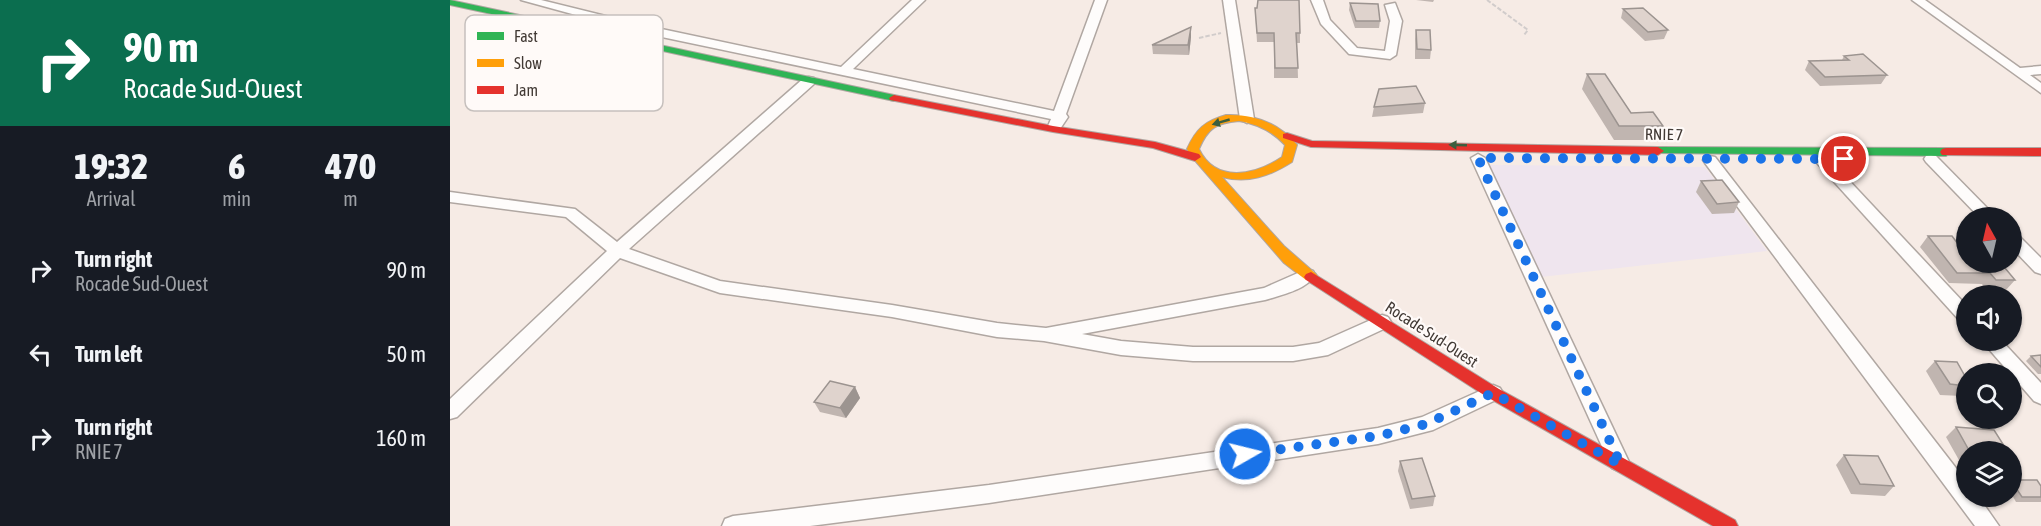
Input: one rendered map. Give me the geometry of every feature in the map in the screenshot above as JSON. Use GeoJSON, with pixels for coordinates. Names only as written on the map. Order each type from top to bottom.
{"type":"FeatureCollection","features":[{"type":"Feature","properties":{"kind":"main road","name":"RNIE 7"},"geometry":{"type":"LineString","coordinates":[[450,2],[509,15]]}},
{"type":"Feature","properties":{"kind":"main road","name":"RNIE 7"},"geometry":{"type":"LineString","coordinates":[[663,49],[809,81],[1057,123],[1111,139],[1155,145],[1195,157],[1206,168],[1233,177],[1263,174],[1278,168],[1287,159],[1326,153],[1478,158],[2041,161]]}},
{"type":"Feature","properties":{"kind":"main road","name":"RNIE 7"},"geometry":{"type":"LineString","coordinates":[[1111,139],[1200,133],[1223,121],[1247,119],[1267,122],[1287,136],[1311,144],[1791,153],[2041,152]]}},
{"type":"Feature","properties":{"kind":"main road"},"geometry":{"type":"LineString","coordinates":[[1195,157],[1193,149],[1200,133]]}},
{"type":"Feature","properties":{"kind":"main road"},"geometry":{"type":"LineString","coordinates":[[1287,136],[1291,143],[1287,159]]}},
{"type":"Feature","properties":{"kind":"main road","name":"Rocade Sud-Ouest"},"geometry":{"type":"LineString","coordinates":[[1206,168],[1235,196],[1256,224],[1290,261],[1307,275],[1493,393],[1729,526]]}},
{"type":"Feature","properties":{"kind":"main road"},"geometry":{"type":"LineString","coordinates":[[1256,224],[1254,192],[1263,174]]}},
{"type":"Feature","properties":{"kind":"street"},"geometry":{"type":"LineString","coordinates":[[527,0],[586,15]]}},
{"type":"Feature","properties":{"kind":"street"},"geometry":{"type":"LineString","coordinates":[[844,71],[919,0]]}},
{"type":"Feature","properties":{"kind":"street"},"geometry":{"type":"LineString","coordinates":[[663,33],[844,71],[1057,123],[1101,0]]}},
{"type":"Feature","properties":{"kind":"street"},"geometry":{"type":"LineString","coordinates":[[1229,0],[1247,119]]}},
{"type":"Feature","properties":{"kind":"street"},"geometry":{"type":"LineString","coordinates":[[1317,0],[1325,21],[1353,51],[1384,55],[1390,55],[1396,21],[1391,5]]}},
{"type":"Feature","properties":{"kind":"street"},"geometry":{"type":"LineString","coordinates":[[1918,0],[2041,88]]}},
{"type":"Feature","properties":{"kind":"street"},"geometry":{"type":"LineString","coordinates":[[2018,72],[2041,70]]}},
{"type":"Feature","properties":{"kind":"street"},"geometry":{"type":"LineString","coordinates":[[450,411],[617,251],[809,81]]}},
{"type":"Feature","properties":{"kind":"street"},"geometry":{"type":"LineString","coordinates":[[1478,158],[1621,465]]}},
{"type":"Feature","properties":{"kind":"street"},"geometry":{"type":"LineString","coordinates":[[1932,159],[1979,207]]}},
{"type":"Feature","properties":{"kind":"street"},"geometry":{"type":"LineString","coordinates":[[1710,160],[1988,526]]}},
{"type":"Feature","properties":{"kind":"street"},"geometry":{"type":"LineString","coordinates":[[1822,160],[1956,305]]}},
{"type":"Feature","properties":{"kind":"street"},"geometry":{"type":"LineString","coordinates":[[450,197],[570,213],[617,251],[720,287],[892,311],[997,330],[1044,334],[1121,348],[1193,354],[1293,354],[1322,350],[1382,322]]}},
{"type":"Feature","properties":{"kind":"street"},"geometry":{"type":"LineString","coordinates":[[2022,249],[2041,268]]}},
{"type":"Feature","properties":{"kind":"street"},"geometry":{"type":"LineString","coordinates":[[1044,334],[1265,294],[1307,275]]}},
{"type":"Feature","properties":{"kind":"street"},"geometry":{"type":"LineString","coordinates":[[2000,351],[2041,396]]}},
{"type":"Feature","properties":{"kind":"street"},"geometry":{"type":"LineString","coordinates":[[733,526],[989,494],[1378,436],[1426,424],[1493,393]]}},
{"type":"Feature","properties":{"kind":"path"},"geometry":{"type":"LineString","coordinates":[[1487,0],[1523,24],[1528,30],[1524,35]]}},
{"type":"Feature","properties":{"kind":"path"},"geometry":{"type":"LineString","coordinates":[[1199,38],[1232,31]]}},
{"type":"Feature","properties":{"kind":"shaded area"},"geometry":{"type":"Polygon","coordinates":[[[1489,165],[1705,167],[1767,251],[1541,277],[1489,165]]]}},
{"type":"Feature","properties":{"kind":"building"},"geometry":{"type":"Polygon","coordinates":[[[1258,0],[1299,0],[1300,33],[1296,33],[1298,68],[1275,68],[1274,33],[1257,33],[1255,8],[1257,8],[1258,0]]]}},
{"type":"Feature","properties":{"kind":"building"},"geometry":{"type":"Polygon","coordinates":[[[1350,3],[1378,4],[1380,21],[1356,21],[1350,3]]]}},
{"type":"Feature","properties":{"kind":"building"},"geometry":{"type":"Polygon","coordinates":[[[1643,8],[1668,30],[1648,32],[1623,9],[1643,8]]]}},
{"type":"Feature","properties":{"kind":"building"},"geometry":{"type":"Polygon","coordinates":[[[1191,27],[1188,45],[1152,45],[1191,27]]]}},
{"type":"Feature","properties":{"kind":"building"},"geometry":{"type":"Polygon","coordinates":[[[1416,30],[1430,30],[1431,50],[1417,49],[1416,30]]]}},
{"type":"Feature","properties":{"kind":"building"},"geometry":{"type":"Polygon","coordinates":[[[1863,54],[1887,75],[1825,77],[1809,61],[1849,60],[1844,56],[1863,54]]]}},
{"type":"Feature","properties":{"kind":"building"},"geometry":{"type":"Polygon","coordinates":[[[1587,74],[1605,74],[1631,113],[1653,112],[1663,126],[1619,126],[1587,74]]]}},
{"type":"Feature","properties":{"kind":"building"},"geometry":{"type":"Polygon","coordinates":[[[1416,86],[1425,103],[1374,107],[1379,89],[1416,86]]]}},
{"type":"Feature","properties":{"kind":"building"},"geometry":{"type":"Polygon","coordinates":[[[1722,180],[1739,202],[1717,204],[1701,181],[1722,180]]]}},
{"type":"Feature","properties":{"kind":"building"},"geometry":{"type":"Polygon","coordinates":[[[1928,236],[1952,236],[1956,241],[1956,272],[1928,236]]]}},
{"type":"Feature","properties":{"kind":"building"},"geometry":{"type":"Polygon","coordinates":[[[1990,273],[2009,273],[2015,280],[1996,280],[1990,273]]]}},
{"type":"Feature","properties":{"kind":"building"},"geometry":{"type":"Polygon","coordinates":[[[2041,355],[2041,367],[2031,356],[2041,355]]]}},
{"type":"Feature","properties":{"kind":"building"},"geometry":{"type":"Polygon","coordinates":[[[1935,361],[1957,362],[1956,385],[1950,384],[1935,361]]]}},
{"type":"Feature","properties":{"kind":"building"},"geometry":{"type":"Polygon","coordinates":[[[830,381],[855,387],[840,408],[814,402],[830,381]]]}},
{"type":"Feature","properties":{"kind":"building"},"geometry":{"type":"Polygon","coordinates":[[[1957,429],[1994,430],[2001,441],[1964,441],[1957,429]]]}},
{"type":"Feature","properties":{"kind":"building"},"geometry":{"type":"Polygon","coordinates":[[[1844,455],[1878,456],[1894,486],[1860,484],[1844,455]]]}},
{"type":"Feature","properties":{"kind":"building"},"geometry":{"type":"Polygon","coordinates":[[[1422,458],[1435,496],[1412,499],[1400,461],[1422,458]]]}},
{"type":"Feature","properties":{"kind":"building"},"geometry":{"type":"Polygon","coordinates":[[[2022,480],[2037,480],[2041,486],[2041,497],[2022,497],[2022,480]]]}},
{"type":"Feature","properties":{"kind":"traffic: fast"},"geometry":{"type":"LineString","coordinates":[[450,2],[510,15]]}},
{"type":"Feature","properties":{"kind":"traffic: fast"},"geometry":{"type":"LineString","coordinates":[[663,48],[894,98]]}},
{"type":"Feature","properties":{"kind":"traffic: fast"},"geometry":{"type":"LineString","coordinates":[[1658,151],[1946,152]]}},
{"type":"Feature","properties":{"kind":"traffic: slow"},"geometry":{"type":"LineString","coordinates":[[1206,168],[1239,177],[1258,174],[1288,159],[1291,145],[1274,129],[1239,118],[1215,122],[1204,129],[1193,149],[1205,168],[1233,195],[1289,260],[1311,277]]}},
{"type":"Feature","properties":{"kind":"traffic: jam"},"geometry":{"type":"LineString","coordinates":[[894,98],[1053,129],[1155,145],[1195,157]]}},
{"type":"Feature","properties":{"kind":"traffic: jam"},"geometry":{"type":"LineString","coordinates":[[1287,136],[1311,144],[1658,151]]}},
{"type":"Feature","properties":{"kind":"traffic: jam"},"geometry":{"type":"LineString","coordinates":[[1946,152],[2041,152]]}},
{"type":"Feature","properties":{"kind":"traffic: jam"},"geometry":{"type":"LineString","coordinates":[[1311,277],[1493,393],[1729,526]]}},
{"type":"Feature","properties":{"kind":"route"},"geometry":{"type":"LineString","coordinates":[[1245,454],[1378,436],[1426,424],[1493,393],[1621,465],[1478,158],[1844,159]]}}]}
